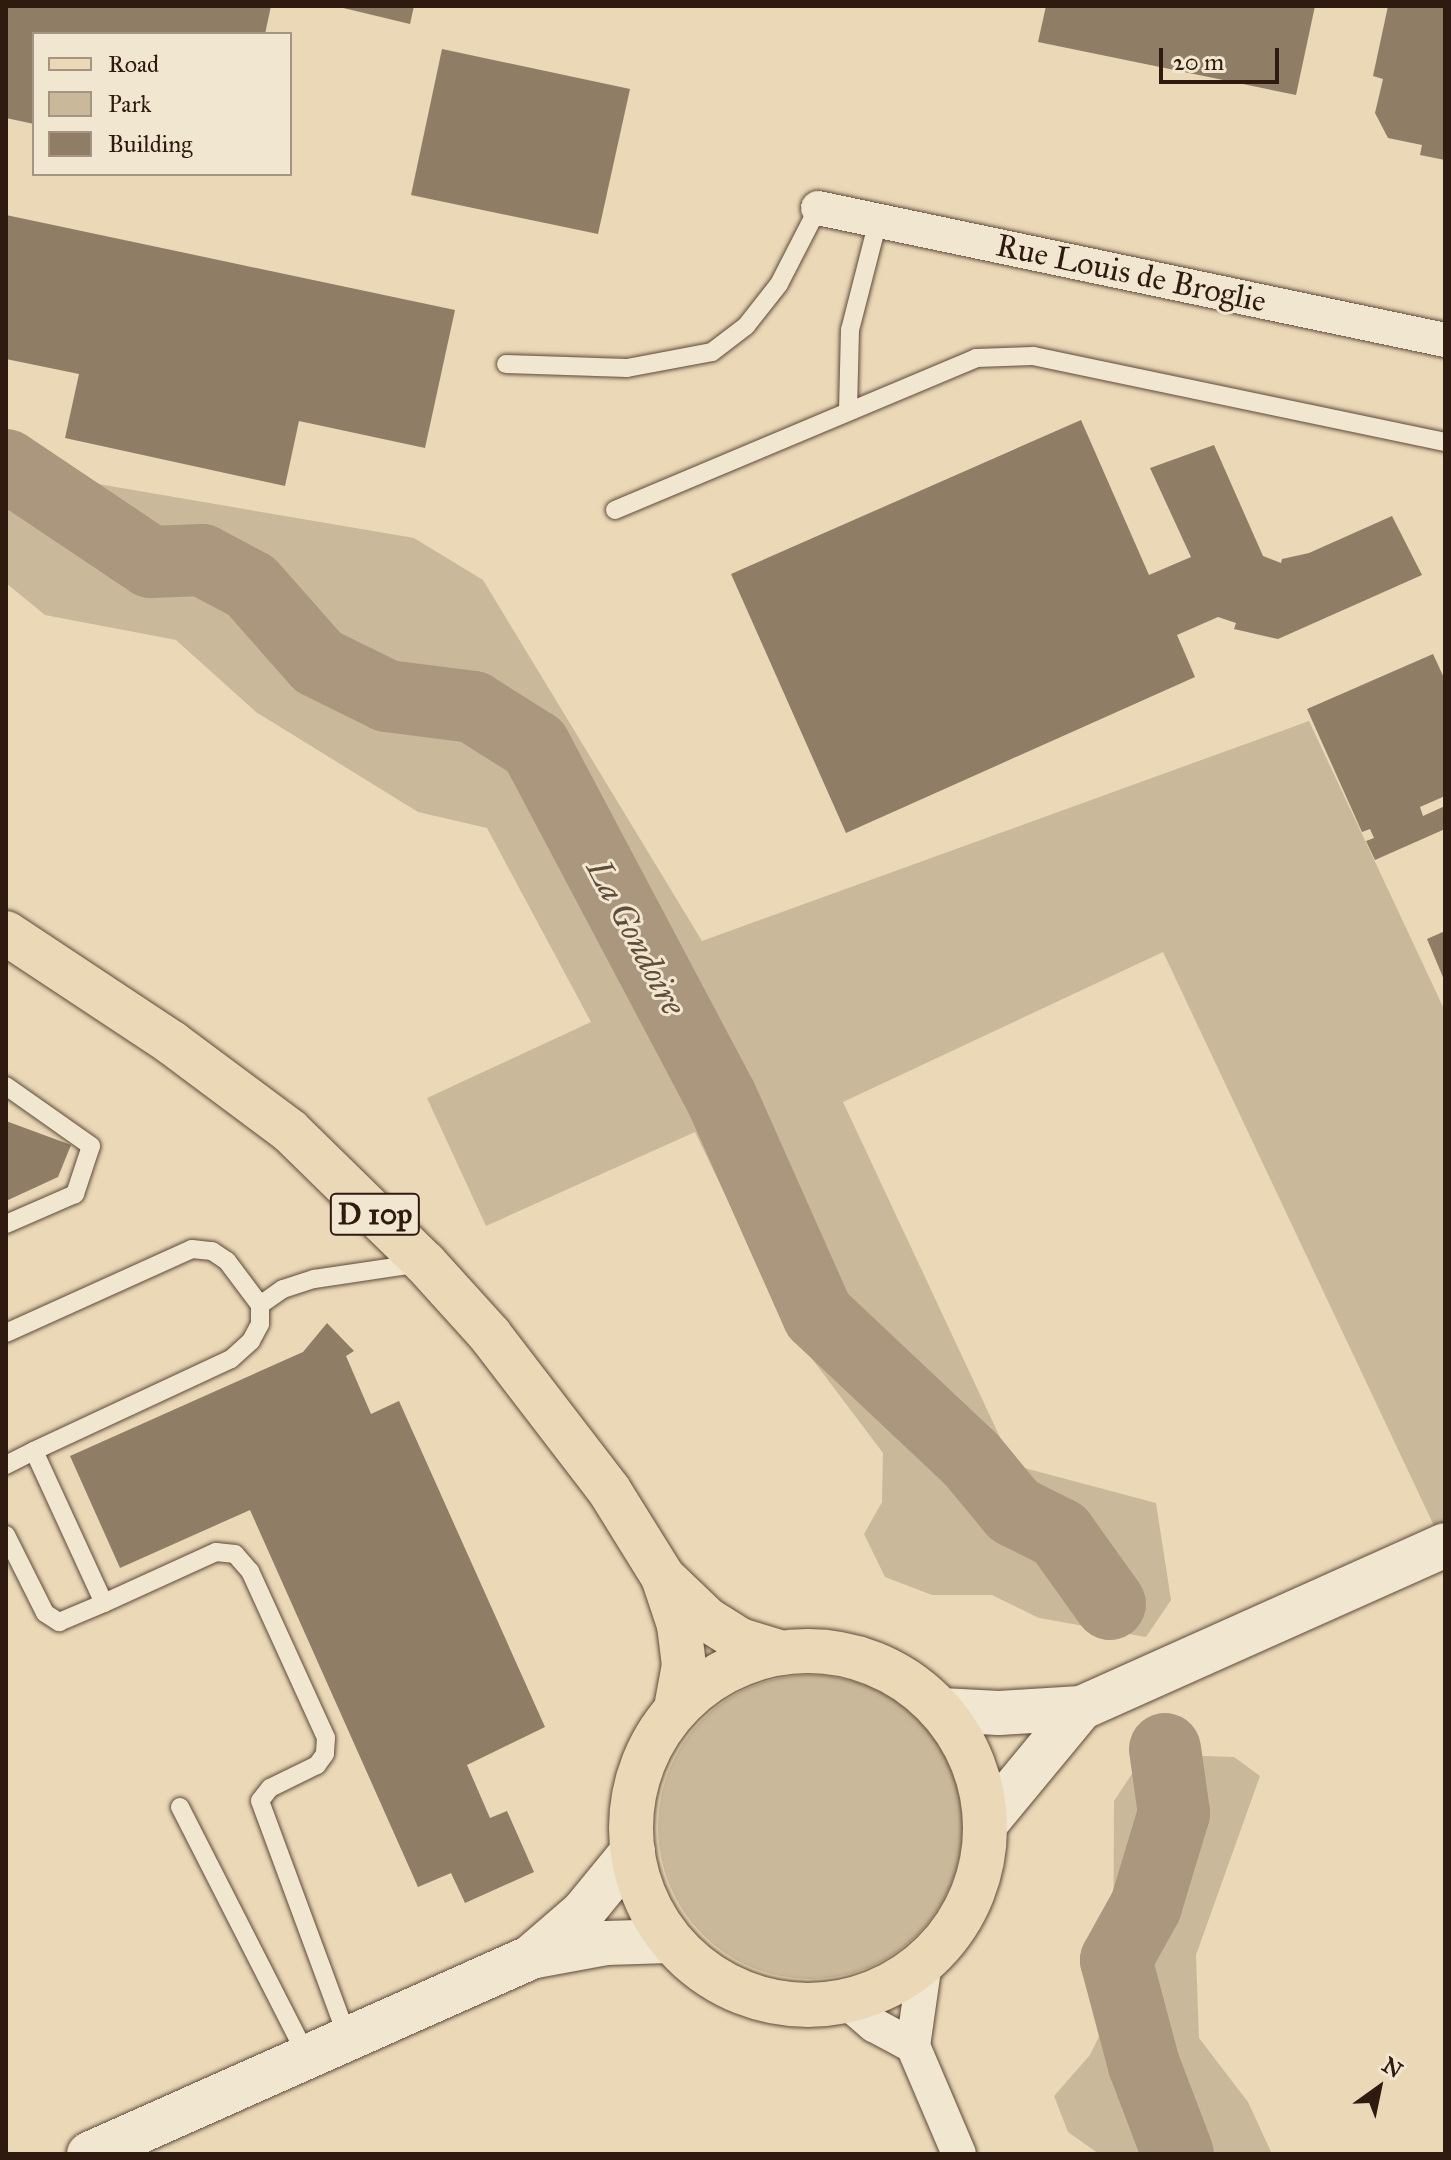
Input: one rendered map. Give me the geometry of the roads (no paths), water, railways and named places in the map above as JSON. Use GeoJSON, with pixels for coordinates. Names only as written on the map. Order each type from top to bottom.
{"type":"FeatureCollection","features":[{"type":"Feature","properties":{"kind":"main road","name":"D 10p"},"geometry":{"type":"LineString","coordinates":[[6,933],[172,1043],[290,1131],[425,1263],[490,1335],[600,1478],[663,1577],[708,1620],[740,1640],[779,1652]]}},
{"type":"Feature","properties":{"kind":"main road"},"geometry":{"type":"LineString","coordinates":[[941,1710],[999,1713],[1081,1708],[1445,1545]]}},
{"type":"Feature","properties":{"kind":"main road","name":"D 10p"},"geometry":{"type":"LineString","coordinates":[[663,1577],[679,1625],[684,1665],[676,1708]]}},
{"type":"Feature","properties":{"kind":"main road"},"geometry":{"type":"LineString","coordinates":[[779,1652],[839,1652],[895,1673],[941,1710],[965,1744],[980,1782],[986,1823],[980,1875],[959,1923],[925,1962],[888,1986],[846,2001],[804,2005],[763,1999],[701,1968],[669,1941],[637,1877],[633,1851],[635,1786],[651,1745],[676,1708],[723,1671],[779,1652]]}},
{"type":"Feature","properties":{"kind":"main road"},"geometry":{"type":"LineString","coordinates":[[986,1823],[1081,1708]]}},
{"type":"Feature","properties":{"kind":"main road"},"geometry":{"type":"LineString","coordinates":[[531,1957],[583,1912],[633,1851]]}},
{"type":"Feature","properties":{"kind":"main road"},"geometry":{"type":"LineString","coordinates":[[89,2154],[531,1957],[606,1943],[669,1941]]}},
{"type":"Feature","properties":{"kind":"street","name":"Rue Louis de Broglie"},"geometry":{"type":"LineString","coordinates":[[818,208],[1445,340]]}},
{"type":"Feature","properties":{"kind":"street"},"geometry":{"type":"LineString","coordinates":[[925,1962],[913,2046],[959,2154]]}},
{"type":"Feature","properties":{"kind":"street"},"geometry":{"type":"LineString","coordinates":[[846,2001],[874,2025],[913,2046]]}},
{"type":"Feature","properties":{"kind":"lane"},"geometry":{"type":"LineString","coordinates":[[506,364],[627,368],[712,352],[746,326],[779,284],[818,208]]}},
{"type":"Feature","properties":{"kind":"lane"},"geometry":{"type":"LineString","coordinates":[[848,411],[850,330],[878,221]]}},
{"type":"Feature","properties":{"kind":"lane"},"geometry":{"type":"LineString","coordinates":[[615,510],[976,358],[1033,356],[1445,442]]}},
{"type":"Feature","properties":{"kind":"lane"},"geometry":{"type":"LineString","coordinates":[[6,1086],[91,1146],[75,1194],[6,1224]]}},
{"type":"Feature","properties":{"kind":"lane"},"geometry":{"type":"LineString","coordinates":[[6,1333],[192,1249],[212,1251],[227,1261],[260,1305],[260,1324],[251,1341],[231,1359],[6,1465]]}},
{"type":"Feature","properties":{"kind":"lane"},"geometry":{"type":"LineString","coordinates":[[260,1305],[283,1289],[314,1279],[425,1263]]}},
{"type":"Feature","properties":{"kind":"lane"},"geometry":{"type":"LineString","coordinates":[[34,1451],[104,1603]]}},
{"type":"Feature","properties":{"kind":"lane"},"geometry":{"type":"LineString","coordinates":[[6,1535],[45,1613],[59,1622],[216,1552],[235,1554],[250,1571],[326,1738],[325,1754],[317,1765],[270,1788],[260,1801],[348,2039]]}},
{"type":"Feature","properties":{"kind":"lane"},"geometry":{"type":"LineString","coordinates":[[180,1807],[307,2056]]}},
{"type":"Feature","properties":{"kind":"waterway","name":"La Gondoire"},"geometry":{"type":"LineString","coordinates":[[6,465],[151,562],[202,560],[251,586],[318,662],[387,696],[473,707],[535,746],[721,1097],[818,1315],[971,1459],[1014,1511],[1060,1534],[1110,1604]]}},
{"type":"Feature","properties":{"kind":"waterway","name":"La Gondoire"},"geometry":{"type":"LineString","coordinates":[[1165,1749],[1174,1813],[1146,1906],[1116,1960],[1144,2065],[1178,2154]]}}]}
